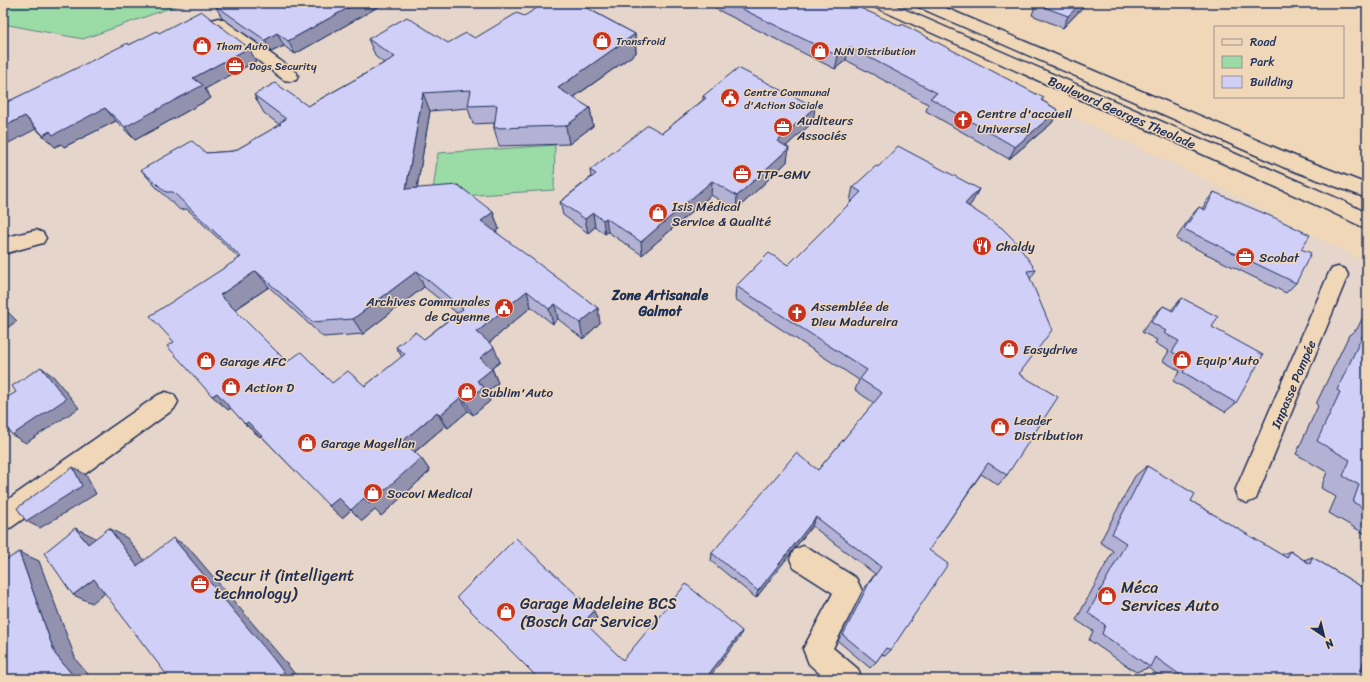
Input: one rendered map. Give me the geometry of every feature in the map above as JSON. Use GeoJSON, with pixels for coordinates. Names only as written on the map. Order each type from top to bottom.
{"type":"FeatureCollection","features":[{"type":"Feature","properties":{"kind":"main road","name":"Boulevard Georges Theolade"},"geometry":{"type":"LineString","coordinates":[[877,3],[1332,204],[1367,222]]}},
{"type":"Feature","properties":{"kind":"main road","name":"Boulevard Georges Theolade"},"geometry":{"type":"LineString","coordinates":[[921,3],[1290,162],[1367,191]]}},
{"type":"Feature","properties":{"kind":"main road"},"geometry":{"type":"LineString","coordinates":[[218,23],[290,76]]}},
{"type":"Feature","properties":{"kind":"main road"},"geometry":{"type":"LineString","coordinates":[[3,246],[36,238]]}},
{"type":"Feature","properties":{"kind":"main road","name":"Impasse Pompée"},"geometry":{"type":"LineString","coordinates":[[1247,491],[1338,275]]}},
{"type":"Feature","properties":{"kind":"main road"},"geometry":{"type":"LineString","coordinates":[[3,518],[166,402]]}},
{"type":"Feature","properties":{"kind":"main road"},"geometry":{"type":"LineString","coordinates":[[803,559],[847,586],[849,591],[817,648],[819,654],[848,679]]}},
{"type":"Feature","properties":{"kind":"shaded area"},"geometry":{"type":"Polygon","coordinates":[[[184,3],[834,3],[1184,169],[1367,263],[1367,679],[3,679],[3,24],[83,39],[184,3]]]}},
{"type":"Feature","properties":{"kind":"green space"},"geometry":{"type":"Polygon","coordinates":[[[3,3],[184,3],[83,39],[3,24],[3,3]]]}},
{"type":"Feature","properties":{"kind":"green space"},"geometry":{"type":"Polygon","coordinates":[[[555,145],[554,190],[432,198],[438,153],[555,145]]]}},
{"type":"Feature","properties":{"kind":"building"},"geometry":{"type":"Polygon","coordinates":[[[219,3],[357,3],[288,41],[277,33],[265,40],[215,5],[219,3]]]}},
{"type":"Feature","properties":{"kind":"building"},"geometry":{"type":"Polygon","coordinates":[[[545,3],[588,3],[583,6],[635,34],[558,88],[590,108],[566,126],[494,128],[497,105],[468,106],[471,90],[423,93],[406,189],[458,185],[493,212],[481,221],[598,308],[580,323],[555,304],[549,309],[527,291],[477,332],[494,347],[480,358],[492,369],[477,381],[484,387],[465,401],[461,397],[440,415],[437,412],[403,441],[421,458],[369,504],[364,498],[351,510],[339,498],[329,506],[248,422],[245,424],[217,393],[212,396],[167,346],[174,342],[150,316],[241,257],[173,192],[166,192],[141,170],[192,141],[206,153],[234,151],[281,124],[279,123],[286,119],[254,95],[275,83],[308,106],[395,57],[368,39],[407,17],[448,43],[466,33],[475,38],[517,13],[524,16],[545,3]],[[256,271],[220,295],[287,362],[301,352],[332,383],[348,371],[365,386],[405,354],[396,347],[415,332],[424,339],[463,309],[417,271],[353,319],[312,322],[256,271]]]}},
{"type":"Feature","properties":{"kind":"building"},"geometry":{"type":"Polygon","coordinates":[[[730,3],[849,3],[901,26],[902,24],[1044,98],[1041,100],[1058,110],[1015,147],[930,98],[937,93],[849,47],[838,56],[730,3]]]}},
{"type":"Feature","properties":{"kind":"building"},"geometry":{"type":"Polygon","coordinates":[[[1081,3],[1068,16],[1036,4],[1081,3]]]}},
{"type":"Feature","properties":{"kind":"building"},"geometry":{"type":"Polygon","coordinates":[[[201,11],[249,48],[193,78],[203,85],[125,127],[105,108],[53,135],[50,131],[43,135],[25,116],[3,127],[3,104],[128,43],[129,45],[157,31],[159,33],[201,11]]]}},
{"type":"Feature","properties":{"kind":"building"},"geometry":{"type":"Polygon","coordinates":[[[738,68],[815,107],[777,141],[789,148],[737,196],[712,181],[641,242],[606,218],[603,220],[593,213],[585,219],[560,202],[596,174],[590,170],[648,125],[662,133],[706,98],[703,96],[738,68]]]}},
{"type":"Feature","properties":{"kind":"building"},"geometry":{"type":"Polygon","coordinates":[[[898,146],[979,189],[965,204],[1002,228],[1014,240],[1036,270],[1027,271],[1052,330],[1019,374],[1058,397],[1007,475],[988,463],[929,550],[948,564],[891,650],[886,648],[876,662],[843,635],[869,583],[881,567],[816,517],[758,591],[712,553],[796,453],[818,470],[882,393],[860,379],[867,370],[736,286],[769,253],[788,265],[861,192],[853,187],[876,166],[878,167],[898,146]]]}},
{"type":"Feature","properties":{"kind":"building"},"geometry":{"type":"Polygon","coordinates":[[[1214,192],[1275,218],[1310,235],[1301,249],[1311,253],[1296,283],[1184,229],[1199,207],[1205,210],[1214,192]]]}},
{"type":"Feature","properties":{"kind":"building"},"geometry":{"type":"Polygon","coordinates":[[[1182,298],[1218,317],[1212,327],[1263,355],[1236,403],[1183,372],[1190,362],[1172,352],[1179,341],[1164,333],[1166,331],[1151,322],[1163,306],[1173,311],[1182,298]]]}},
{"type":"Feature","properties":{"kind":"building"},"geometry":{"type":"Polygon","coordinates":[[[1367,326],[1367,510],[1353,502],[1359,485],[1343,476],[1350,460],[1317,441],[1340,392],[1337,390],[1367,326]]]}},
{"type":"Feature","properties":{"kind":"building"},"geometry":{"type":"Polygon","coordinates":[[[41,367],[66,399],[12,435],[3,422],[3,400],[16,392],[12,386],[41,367]]]}},
{"type":"Feature","properties":{"kind":"building"},"geometry":{"type":"Polygon","coordinates":[[[1147,466],[1195,494],[1191,501],[1287,558],[1290,551],[1310,564],[1312,557],[1367,590],[1367,659],[1365,657],[1358,679],[1209,679],[1201,673],[1198,679],[1186,679],[1155,657],[1150,667],[1102,634],[1105,625],[1088,613],[1126,543],[1112,534],[1147,466]]]}},
{"type":"Feature","properties":{"kind":"building"},"geometry":{"type":"Polygon","coordinates":[[[73,467],[82,486],[26,521],[17,508],[73,467]]]}},
{"type":"Feature","properties":{"kind":"building"},"geometry":{"type":"Polygon","coordinates":[[[75,528],[88,544],[109,528],[137,566],[173,538],[289,679],[168,679],[169,678],[94,579],[73,595],[44,553],[75,528]]]}},
{"type":"Feature","properties":{"kind":"building"},"geometry":{"type":"Polygon","coordinates":[[[516,538],[594,611],[584,622],[623,660],[686,584],[742,631],[705,679],[539,679],[457,597],[516,538]]]}},
{"type":"Feature","properties":{"kind":"building"},"geometry":{"type":"Polygon","coordinates":[[[19,552],[55,654],[76,679],[3,679],[3,562],[19,552]]]}},
{"type":"Feature","properties":{"kind":"place","name":"Transfroid"},"geometry":{"type":"Point","coordinates":[602,41]}},
{"type":"Feature","properties":{"kind":"place","name":"Thom Auto"},"geometry":{"type":"Point","coordinates":[202,46]}},
{"type":"Feature","properties":{"kind":"place","name":"NJN Distribution"},"geometry":{"type":"Point","coordinates":[820,51]}},
{"type":"Feature","properties":{"kind":"place","name":"Dogs Security"},"geometry":{"type":"Point","coordinates":[235,66]}},
{"type":"Feature","properties":{"kind":"place","name":"Centre Communal d'Action Sociale"},"geometry":{"type":"Point","coordinates":[730,98]}},
{"type":"Feature","properties":{"kind":"place","name":"Centre d'accueil Universel"},"geometry":{"type":"Point","coordinates":[963,120]}},
{"type":"Feature","properties":{"kind":"place","name":"Auditeurs Associés"},"geometry":{"type":"Point","coordinates":[783,127]}},
{"type":"Feature","properties":{"kind":"place","name":"TTP-GMV"},"geometry":{"type":"Point","coordinates":[742,174]}},
{"type":"Feature","properties":{"kind":"place","name":"Isis Médical Service & Qualité"},"geometry":{"type":"Point","coordinates":[658,213]}},
{"type":"Feature","properties":{"kind":"place","name":"Chaldy"},"geometry":{"type":"Point","coordinates":[982,246]}},
{"type":"Feature","properties":{"kind":"place","name":"Scobat"},"geometry":{"type":"Point","coordinates":[1245,257]}},
{"type":"Feature","properties":{"kind":"place","name":"Archives Communales de Cayenne"},"geometry":{"type":"Point","coordinates":[504,308]}},
{"type":"Feature","properties":{"kind":"place","name":"Assemblée de Dieu Madureira"},"geometry":{"type":"Point","coordinates":[797,313]}},
{"type":"Feature","properties":{"kind":"place","name":"Easydrive"},"geometry":{"type":"Point","coordinates":[1009,349]}},
{"type":"Feature","properties":{"kind":"place","name":"Equip'Auto"},"geometry":{"type":"Point","coordinates":[1182,360]}},
{"type":"Feature","properties":{"kind":"place","name":"Garage AFC"},"geometry":{"type":"Point","coordinates":[206,361]}},
{"type":"Feature","properties":{"kind":"place","name":"Action D"},"geometry":{"type":"Point","coordinates":[231,387]}},
{"type":"Feature","properties":{"kind":"place","name":"Sublim'Auto"},"geometry":{"type":"Point","coordinates":[467,392]}},
{"type":"Feature","properties":{"kind":"place","name":"Leader Distribution"},"geometry":{"type":"Point","coordinates":[1000,427]}},
{"type":"Feature","properties":{"kind":"place","name":"Garage Magellan"},"geometry":{"type":"Point","coordinates":[307,443]}},
{"type":"Feature","properties":{"kind":"place","name":"Socovi Medical"},"geometry":{"type":"Point","coordinates":[373,493]}},
{"type":"Feature","properties":{"kind":"place","name":"Secur it (intelligent technology)"},"geometry":{"type":"Point","coordinates":[200,584]}},
{"type":"Feature","properties":{"kind":"place","name":"Méca Services Auto"},"geometry":{"type":"Point","coordinates":[1107,596]}},
{"type":"Feature","properties":{"kind":"place","name":"Garage Madeleine BCS (Bosch Car Service)"},"geometry":{"type":"Point","coordinates":[506,612]}},
{"type":"Feature","properties":{"kind":"district","name":"Zone Artisanale Galmot"},"geometry":{"type":"Point","coordinates":[660,304]}}]}
